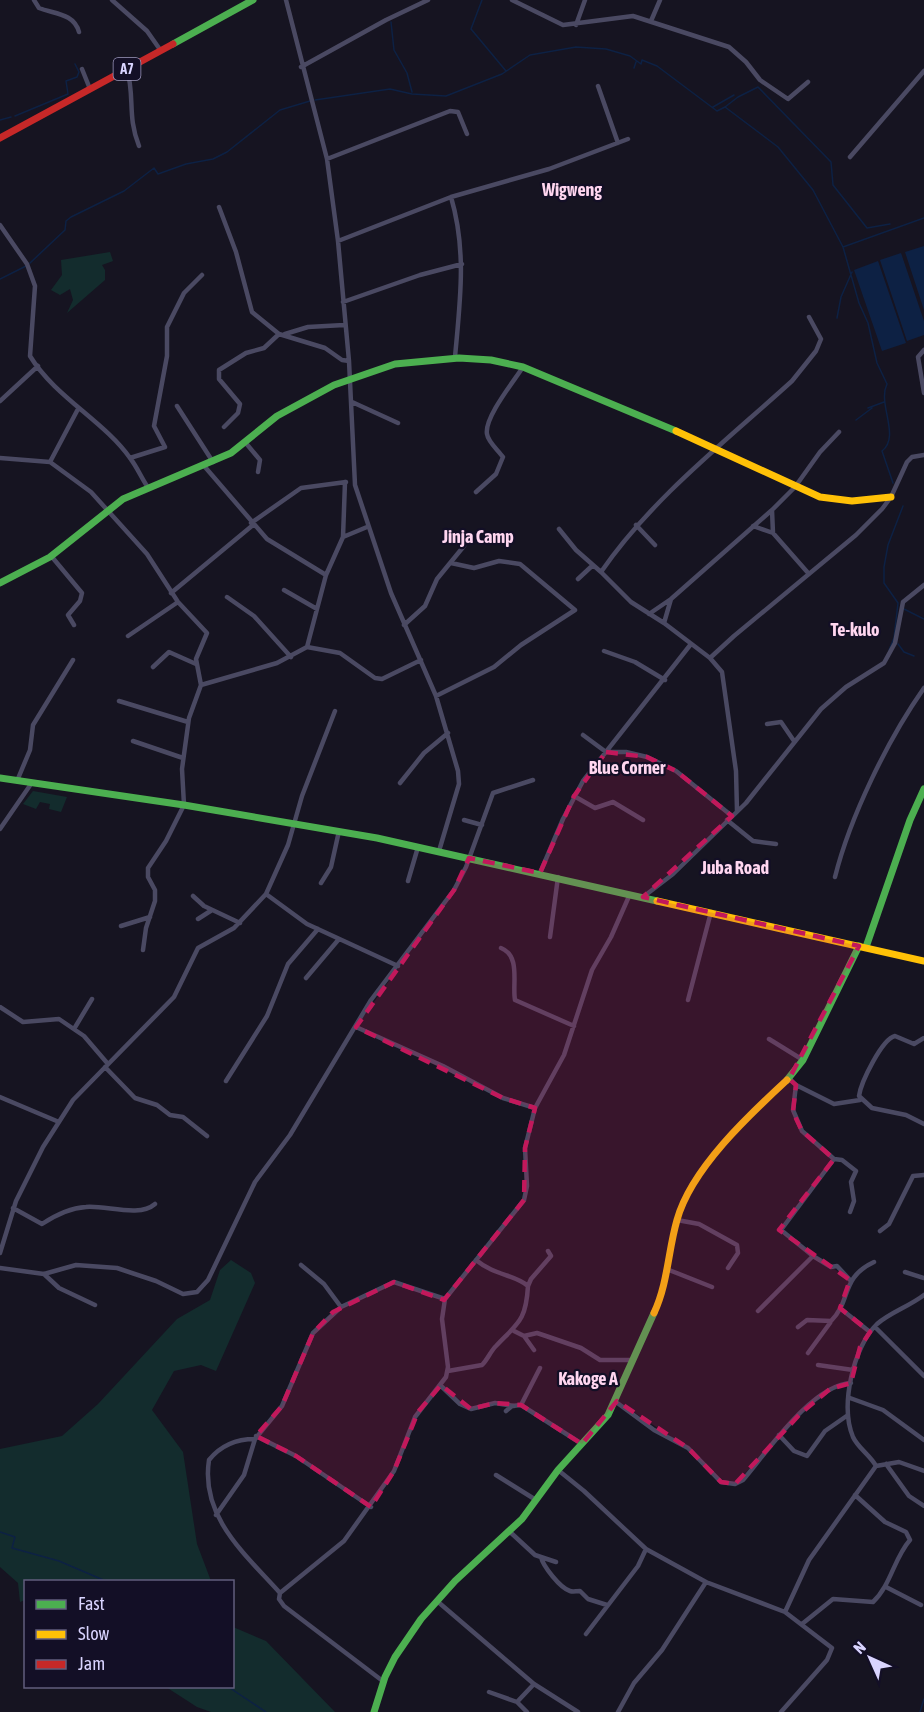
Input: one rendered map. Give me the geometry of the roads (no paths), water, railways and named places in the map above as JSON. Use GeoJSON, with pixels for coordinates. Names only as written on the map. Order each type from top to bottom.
{"type":"FeatureCollection","features":[{"type":"Feature","properties":{"kind":"street"},"geometry":{"type":"LineString","coordinates":[[34,0],[42,10],[67,16],[75,22],[79,32]]}},
{"type":"Feature","properties":{"kind":"street"},"geometry":{"type":"LineString","coordinates":[[112,0],[147,31],[161,51]]}},
{"type":"Feature","properties":{"kind":"street","name":"A7"},"geometry":{"type":"LineString","coordinates":[[0,138],[253,0]]}},
{"type":"Feature","properties":{"kind":"street"},"geometry":{"type":"LineString","coordinates":[[286,0],[301,67],[327,159],[338,241],[349,361],[354,480],[367,527],[404,625],[436,696],[448,733],[459,784],[439,851]]}},
{"type":"Feature","properties":{"kind":"street"},"geometry":{"type":"LineString","coordinates":[[301,67],[386,20],[428,0]]}},
{"type":"Feature","properties":{"kind":"street"},"geometry":{"type":"LineString","coordinates":[[512,0],[522,2],[556,23],[576,25],[623,16],[651,21],[729,46],[760,80],[788,99],[808,82]]}},
{"type":"Feature","properties":{"kind":"street"},"geometry":{"type":"LineString","coordinates":[[576,25],[585,0]]}},
{"type":"Feature","properties":{"kind":"street"},"geometry":{"type":"LineString","coordinates":[[651,21],[660,0]]}},
{"type":"Feature","properties":{"kind":"street"},"geometry":{"type":"LineString","coordinates":[[127,69],[130,80],[132,128],[140,146]]}},
{"type":"Feature","properties":{"kind":"street"},"geometry":{"type":"LineString","coordinates":[[83,70],[90,89]]}},
{"type":"Feature","properties":{"kind":"street"},"geometry":{"type":"LineString","coordinates":[[850,157],[924,71]]}},
{"type":"Feature","properties":{"kind":"street"},"geometry":{"type":"LineString","coordinates":[[598,86],[618,143]]}},
{"type":"Feature","properties":{"kind":"street"},"geometry":{"type":"LineString","coordinates":[[327,159],[450,111],[458,112],[468,134]]}},
{"type":"Feature","properties":{"kind":"street"},"geometry":{"type":"LineString","coordinates":[[338,241],[451,197],[549,169],[628,140]]}},
{"type":"Feature","properties":{"kind":"street"},"geometry":{"type":"LineString","coordinates":[[451,197],[460,235],[462,264],[462,290],[455,357]]}},
{"type":"Feature","properties":{"kind":"street"},"geometry":{"type":"LineString","coordinates":[[219,207],[236,252],[252,312],[282,334],[325,348],[342,360],[349,361]]}},
{"type":"Feature","properties":{"kind":"street"},"geometry":{"type":"LineString","coordinates":[[0,225],[32,273],[36,297],[29,352],[38,366],[78,409],[130,458],[147,486]]}},
{"type":"Feature","properties":{"kind":"street"},"geometry":{"type":"LineString","coordinates":[[343,303],[420,275],[462,264]]}},
{"type":"Feature","properties":{"kind":"street"},"geometry":{"type":"LineString","coordinates":[[130,458],[165,447],[154,426],[167,356],[167,327],[184,293],[202,275]]}},
{"type":"Feature","properties":{"kind":"street"},"geometry":{"type":"LineString","coordinates":[[601,572],[636,525],[792,381],[816,351],[821,339],[809,317]]}},
{"type":"Feature","properties":{"kind":"street"},"geometry":{"type":"LineString","coordinates":[[224,427],[238,413],[240,404],[219,379],[219,370],[246,352],[264,348],[282,334],[308,327],[344,325]]}},
{"type":"Feature","properties":{"kind":"street"},"geometry":{"type":"LineString","coordinates":[[924,350],[918,357],[924,393]]}},
{"type":"Feature","properties":{"kind":"street"},"geometry":{"type":"LineString","coordinates":[[0,583],[35,568],[52,557],[108,510],[147,486],[205,467],[245,442],[277,415],[350,376],[376,368],[455,357],[489,359],[523,367],[718,448],[795,487],[837,500],[891,497]]}},
{"type":"Feature","properties":{"kind":"street"},"geometry":{"type":"LineString","coordinates":[[0,401],[38,366]]}},
{"type":"Feature","properties":{"kind":"street"},"geometry":{"type":"LineString","coordinates":[[476,492],[500,467],[503,457],[486,431],[493,413],[523,367]]}},
{"type":"Feature","properties":{"kind":"street"},"geometry":{"type":"LineString","coordinates":[[352,402],[398,423]]}},
{"type":"Feature","properties":{"kind":"street"},"geometry":{"type":"LineString","coordinates":[[177,406],[213,462]]}},
{"type":"Feature","properties":{"kind":"street"},"geometry":{"type":"LineString","coordinates":[[50,462],[78,409]]}},
{"type":"Feature","properties":{"kind":"street"},"geometry":{"type":"LineString","coordinates":[[649,614],[671,599],[772,510],[795,487],[820,452],[839,432]]}},
{"type":"Feature","properties":{"kind":"street"},"geometry":{"type":"LineString","coordinates":[[245,442],[260,460],[258,472]]}},
{"type":"Feature","properties":{"kind":"street"},"geometry":{"type":"LineString","coordinates":[[710,658],[856,535],[891,497],[907,462],[912,457],[924,455]]}},
{"type":"Feature","properties":{"kind":"street"},"geometry":{"type":"LineString","coordinates":[[0,458],[50,462],[91,492],[147,554],[171,593],[207,633],[197,654],[196,664],[201,685],[188,722],[183,758],[184,805],[166,841],[148,868],[148,877],[156,894],[143,950]]}},
{"type":"Feature","properties":{"kind":"street"},"geometry":{"type":"LineString","coordinates":[[205,467],[252,524],[272,543],[326,575]]}},
{"type":"Feature","properties":{"kind":"street"},"geometry":{"type":"LineString","coordinates":[[171,593],[252,524],[301,488],[354,480]]}},
{"type":"Feature","properties":{"kind":"street"},"geometry":{"type":"LineString","coordinates":[[307,647],[326,575],[343,537],[345,482]]}},
{"type":"Feature","properties":{"kind":"street"},"geometry":{"type":"LineString","coordinates":[[772,510],[773,533]]}},
{"type":"Feature","properties":{"kind":"street"},"geometry":{"type":"LineString","coordinates":[[636,525],[655,545]]}},
{"type":"Feature","properties":{"kind":"street"},"geometry":{"type":"LineString","coordinates":[[753,526],[773,533],[809,574]]}},
{"type":"Feature","properties":{"kind":"street"},"geometry":{"type":"LineString","coordinates":[[343,537],[367,527]]}},
{"type":"Feature","properties":{"kind":"street"},"geometry":{"type":"LineString","coordinates":[[559,529],[576,550],[631,602],[664,623],[710,658],[724,676],[736,771],[737,811]]}},
{"type":"Feature","properties":{"kind":"street"},"geometry":{"type":"LineString","coordinates":[[404,625],[425,606],[437,579],[464,546],[459,539]]}},
{"type":"Feature","properties":{"kind":"street"},"geometry":{"type":"LineString","coordinates":[[52,557],[82,593],[80,601],[68,615],[74,626]]}},
{"type":"Feature","properties":{"kind":"street"},"geometry":{"type":"LineString","coordinates":[[436,696],[494,667],[524,643],[575,610],[520,564],[499,561],[474,568],[451,563]]}},
{"type":"Feature","properties":{"kind":"street"},"geometry":{"type":"LineString","coordinates":[[578,579],[593,565]]}},
{"type":"Feature","properties":{"kind":"street"},"geometry":{"type":"LineString","coordinates":[[643,897],[673,874],[737,811],[766,779],[808,722],[846,687],[884,663],[895,643],[903,602],[924,585]]}},
{"type":"Feature","properties":{"kind":"street"},"geometry":{"type":"LineString","coordinates":[[284,590],[317,609]]}},
{"type":"Feature","properties":{"kind":"street"},"geometry":{"type":"LineString","coordinates":[[227,597],[254,616],[291,657]]}},
{"type":"Feature","properties":{"kind":"street"},"geometry":{"type":"LineString","coordinates":[[664,623],[671,599]]}},
{"type":"Feature","properties":{"kind":"street"},"geometry":{"type":"LineString","coordinates":[[129,636],[178,602]]}},
{"type":"Feature","properties":{"kind":"street"},"geometry":{"type":"LineString","coordinates":[[540,873],[574,796],[691,644]]}},
{"type":"Feature","properties":{"kind":"street"},"geometry":{"type":"LineString","coordinates":[[201,685],[291,657],[307,647],[340,653],[375,678],[382,679],[421,660]]}},
{"type":"Feature","properties":{"kind":"street"},"geometry":{"type":"LineString","coordinates":[[604,651],[635,662],[665,680]]}},
{"type":"Feature","properties":{"kind":"street"},"geometry":{"type":"LineString","coordinates":[[153,667],[169,652],[196,664]]}},
{"type":"Feature","properties":{"kind":"street"},"geometry":{"type":"LineString","coordinates":[[17,781],[30,750],[33,725],[73,660]]}},
{"type":"Feature","properties":{"kind":"street"},"geometry":{"type":"LineString","coordinates":[[835,878],[853,825],[895,733],[924,688]]}},
{"type":"Feature","properties":{"kind":"street"},"geometry":{"type":"LineString","coordinates":[[119,701],[188,722]]}},
{"type":"Feature","properties":{"kind":"street"},"geometry":{"type":"LineString","coordinates":[[0,1253],[13,1208],[59,1122],[83,1089],[174,998],[198,948],[240,923],[266,894],[296,824],[302,796],[335,711]]}},
{"type":"Feature","properties":{"kind":"street"},"geometry":{"type":"LineString","coordinates":[[766,724],[781,722],[794,741]]}},
{"type":"Feature","properties":{"kind":"street"},"geometry":{"type":"LineString","coordinates":[[400,783],[424,753],[448,733]]}},
{"type":"Feature","properties":{"kind":"street"},"geometry":{"type":"LineString","coordinates":[[583,735],[606,752],[626,752],[665,766],[730,818],[753,841],[776,844]]}},
{"type":"Feature","properties":{"kind":"street"},"geometry":{"type":"LineString","coordinates":[[133,741],[183,758]]}},
{"type":"Feature","properties":{"kind":"street"},"geometry":{"type":"LineString","coordinates":[[0,778],[339,831],[540,873],[924,961]]}},
{"type":"Feature","properties":{"kind":"street"},"geometry":{"type":"LineString","coordinates":[[0,1268],[44,1274],[76,1265],[105,1267],[135,1272],[183,1294],[197,1292],[208,1280],[248,1195],[287,1140],[371,1000],[454,890],[496,790],[533,780]]}},
{"type":"Feature","properties":{"kind":"street"},"geometry":{"type":"LineString","coordinates":[[0,829],[31,784]]}},
{"type":"Feature","properties":{"kind":"street"},"geometry":{"type":"LineString","coordinates":[[374,1712],[394,1657],[437,1601],[509,1532],[616,1402],[631,1360],[661,1298],[669,1270],[677,1220],[693,1184],[758,1105],[789,1078],[803,1060],[863,946],[924,789]]}},
{"type":"Feature","properties":{"kind":"street"},"geometry":{"type":"LineString","coordinates":[[574,796],[595,808],[613,802],[643,820]]}},
{"type":"Feature","properties":{"kind":"street"},"geometry":{"type":"LineString","coordinates":[[464,820],[482,825]]}},
{"type":"Feature","properties":{"kind":"street"},"geometry":{"type":"LineString","coordinates":[[321,883],[331,867],[339,831]]}},
{"type":"Feature","properties":{"kind":"street"},"geometry":{"type":"LineString","coordinates":[[408,881],[418,847]]}},
{"type":"Feature","properties":{"kind":"street"},"geometry":{"type":"LineString","coordinates":[[550,937],[558,878]]}},
{"type":"Feature","properties":{"kind":"street"},"geometry":{"type":"LineString","coordinates":[[266,894],[318,929],[398,966]]}},
{"type":"Feature","properties":{"kind":"street"},"geometry":{"type":"LineString","coordinates":[[280,1593],[345,1541],[371,1507],[394,1472],[418,1412],[440,1385],[448,1371],[442,1319],[445,1299],[524,1200],[525,1148],[535,1108],[564,1055],[592,970],[611,937],[630,894]]}},
{"type":"Feature","properties":{"kind":"street"},"geometry":{"type":"LineString","coordinates":[[193,896],[204,906],[240,923]]}},
{"type":"Feature","properties":{"kind":"street"},"geometry":{"type":"LineString","coordinates":[[198,919],[212,910]]}},
{"type":"Feature","properties":{"kind":"street"},"geometry":{"type":"LineString","coordinates":[[688,1000],[711,912]]}},
{"type":"Feature","properties":{"kind":"street"},"geometry":{"type":"LineString","coordinates":[[121,926],[150,917]]}},
{"type":"Feature","properties":{"kind":"street"},"geometry":{"type":"LineString","coordinates":[[226,1081],[267,1016],[288,964],[318,929]]}},
{"type":"Feature","properties":{"kind":"street"},"geometry":{"type":"LineString","coordinates":[[306,978],[339,939]]}},
{"type":"Feature","properties":{"kind":"street"},"geometry":{"type":"LineString","coordinates":[[501,948],[509,952],[512,959],[516,980],[515,1000],[574,1026]]}},
{"type":"Feature","properties":{"kind":"street"},"geometry":{"type":"LineString","coordinates":[[74,1029],[92,999]]}},
{"type":"Feature","properties":{"kind":"street"},"geometry":{"type":"LineString","coordinates":[[0,1007],[23,1022],[36,1020],[46,1023],[58,1019],[87,1039],[135,1098],[157,1106],[170,1115],[183,1117],[207,1136]]}},
{"type":"Feature","properties":{"kind":"street"},"geometry":{"type":"LineString","coordinates":[[356,1027],[443,1066],[503,1098],[535,1108]]}},
{"type":"Feature","properties":{"kind":"street"},"geometry":{"type":"LineString","coordinates":[[860,1100],[861,1085],[889,1038],[895,1036],[914,1044],[924,1038]]}},
{"type":"Feature","properties":{"kind":"street"},"geometry":{"type":"LineString","coordinates":[[769,1038],[803,1060]]}},
{"type":"Feature","properties":{"kind":"street"},"geometry":{"type":"LineString","coordinates":[[789,1078],[796,1085],[834,1104],[860,1100],[872,1108],[906,1115],[924,1124]]}},
{"type":"Feature","properties":{"kind":"street"},"geometry":{"type":"LineString","coordinates":[[796,1085],[793,1110],[802,1131],[834,1159],[842,1161],[856,1171],[851,1182],[854,1201],[850,1212]]}},
{"type":"Feature","properties":{"kind":"street"},"geometry":{"type":"LineString","coordinates":[[0,1097],[59,1122]]}},
{"type":"Feature","properties":{"kind":"street"},"geometry":{"type":"LineString","coordinates":[[834,1159],[781,1230],[813,1256],[831,1267],[837,1266],[850,1280]]}},
{"type":"Feature","properties":{"kind":"street"},"geometry":{"type":"LineString","coordinates":[[880,1232],[889,1224],[914,1176],[924,1175]]}},
{"type":"Feature","properties":{"kind":"street"},"geometry":{"type":"LineString","coordinates":[[13,1208],[42,1224],[54,1216],[81,1207],[146,1210],[155,1204]]}},
{"type":"Feature","properties":{"kind":"street"},"geometry":{"type":"LineString","coordinates":[[677,1220],[699,1224],[736,1245],[739,1248],[738,1253],[728,1268]]}},
{"type":"Feature","properties":{"kind":"street"},"geometry":{"type":"LineString","coordinates":[[448,1371],[480,1366],[495,1347],[514,1331],[525,1309],[531,1279],[551,1256],[548,1251]]}},
{"type":"Feature","properties":{"kind":"street"},"geometry":{"type":"LineString","coordinates":[[758,1311],[813,1256]]}},
{"type":"Feature","properties":{"kind":"street"},"geometry":{"type":"LineString","coordinates":[[476,1260],[491,1271],[521,1280],[531,1279]]}},
{"type":"Feature","properties":{"kind":"street"},"geometry":{"type":"LineString","coordinates":[[808,1353],[841,1309],[850,1280],[874,1262]]}},
{"type":"Feature","properties":{"kind":"street"},"geometry":{"type":"LineString","coordinates":[[301,1265],[324,1284],[341,1307]]}},
{"type":"Feature","properties":{"kind":"street"},"geometry":{"type":"LineString","coordinates":[[669,1270],[712,1287]]}},
{"type":"Feature","properties":{"kind":"street"},"geometry":{"type":"LineString","coordinates":[[905,1272],[924,1278]]}},
{"type":"Feature","properties":{"kind":"street"},"geometry":{"type":"LineString","coordinates":[[44,1274],[59,1288],[95,1305]]}},
{"type":"Feature","properties":{"kind":"street"},"geometry":{"type":"LineString","coordinates":[[521,1280],[528,1286]]}},
{"type":"Feature","properties":{"kind":"street"},"geometry":{"type":"LineString","coordinates":[[216,1515],[244,1475],[256,1438],[282,1406],[313,1332],[341,1307],[394,1282],[445,1299]]}},
{"type":"Feature","properties":{"kind":"street"},"geometry":{"type":"LineString","coordinates":[[876,1466],[854,1439],[848,1415],[850,1383],[860,1347],[875,1327],[924,1295]]}},
{"type":"Feature","properties":{"kind":"street"},"geometry":{"type":"LineString","coordinates":[[841,1309],[870,1332]]}},
{"type":"Feature","properties":{"kind":"street"},"geometry":{"type":"LineString","coordinates":[[798,1327],[807,1320],[830,1323]]}},
{"type":"Feature","properties":{"kind":"street"},"geometry":{"type":"LineString","coordinates":[[875,1327],[924,1376]]}},
{"type":"Feature","properties":{"kind":"street"},"geometry":{"type":"LineString","coordinates":[[514,1331],[524,1336],[534,1350]]}},
{"type":"Feature","properties":{"kind":"street"},"geometry":{"type":"LineString","coordinates":[[524,1336],[534,1333],[546,1336],[581,1348],[600,1360],[631,1360]]}},
{"type":"Feature","properties":{"kind":"street"},"geometry":{"type":"LineString","coordinates":[[818,1365],[854,1370]]}},
{"type":"Feature","properties":{"kind":"street"},"geometry":{"type":"LineString","coordinates":[[521,1406],[540,1368]]}},
{"type":"Feature","properties":{"kind":"street"},"geometry":{"type":"LineString","coordinates":[[616,1402],[654,1430],[688,1448],[715,1477],[729,1484],[743,1480],[779,1435],[830,1389],[850,1383]]}},
{"type":"Feature","properties":{"kind":"street"},"geometry":{"type":"LineString","coordinates":[[440,1385],[460,1404],[471,1409],[495,1403],[521,1406],[582,1444]]}},
{"type":"Feature","properties":{"kind":"street"},"geometry":{"type":"LineString","coordinates":[[850,1398],[883,1410],[924,1440]]}},
{"type":"Feature","properties":{"kind":"street"},"geometry":{"type":"LineString","coordinates":[[506,1411],[514,1406]]}},
{"type":"Feature","properties":{"kind":"street"},"geometry":{"type":"LineString","coordinates":[[779,1435],[794,1451],[807,1456],[825,1431],[848,1415]]}},
{"type":"Feature","properties":{"kind":"street"},"geometry":{"type":"LineString","coordinates":[[371,1507],[296,1456],[256,1438],[233,1442],[221,1448],[209,1460],[208,1481],[216,1515],[227,1534],[280,1593],[280,1601],[289,1610],[384,1682]]}},
{"type":"Feature","properties":{"kind":"street"},"geometry":{"type":"LineString","coordinates":[[785,1612],[809,1560],[876,1466],[899,1462],[924,1471]]}},
{"type":"Feature","properties":{"kind":"street"},"geometry":{"type":"LineString","coordinates":[[886,1464],[909,1496],[924,1506]]}},
{"type":"Feature","properties":{"kind":"street"},"geometry":{"type":"LineString","coordinates":[[558,1470],[646,1549],[706,1582],[785,1612],[828,1643],[831,1652],[827,1660],[780,1712]]}},
{"type":"Feature","properties":{"kind":"street"},"geometry":{"type":"LineString","coordinates":[[496,1475],[536,1500]]}},
{"type":"Feature","properties":{"kind":"street"},"geometry":{"type":"LineString","coordinates":[[802,1624],[833,1599],[870,1603],[886,1587],[910,1537],[901,1529],[885,1522],[855,1495]]}},
{"type":"Feature","properties":{"kind":"street"},"geometry":{"type":"LineString","coordinates":[[509,1532],[535,1555],[556,1562]]}},
{"type":"Feature","properties":{"kind":"street"},"geometry":{"type":"LineString","coordinates":[[586,1634],[638,1566],[646,1549]]}},
{"type":"Feature","properties":{"kind":"street"},"geometry":{"type":"LineString","coordinates":[[541,1557],[544,1564],[565,1588],[570,1591],[580,1591],[588,1599],[607,1605]]}},
{"type":"Feature","properties":{"kind":"street"},"geometry":{"type":"LineString","coordinates":[[618,1712],[634,1683],[662,1650],[706,1582]]}},
{"type":"Feature","properties":{"kind":"street"},"geometry":{"type":"LineString","coordinates":[[886,1587],[921,1605]]}},
{"type":"Feature","properties":{"kind":"street"},"geometry":{"type":"LineString","coordinates":[[437,1601],[534,1684],[578,1712]]}},
{"type":"Feature","properties":{"kind":"street"},"geometry":{"type":"LineString","coordinates":[[517,1702],[534,1684]]}},
{"type":"Feature","properties":{"kind":"street"},"geometry":{"type":"LineString","coordinates":[[489,1692],[517,1702],[527,1712]]}},
{"type":"Feature","properties":{"kind":"street"},"geometry":{"type":"LineString","coordinates":[[786,1707],[793,1712]]}},
{"type":"Feature","properties":{"kind":"water"},"geometry":{"type":"Polygon","coordinates":[[[924,246],[924,310],[905,252],[924,246]]]}},
{"type":"Feature","properties":{"kind":"water"},"geometry":{"type":"Polygon","coordinates":[[[901,253],[924,321],[924,335],[907,341],[880,260],[901,253]]]}},
{"type":"Feature","properties":{"kind":"water"},"geometry":{"type":"Polygon","coordinates":[[[878,261],[906,343],[882,351],[854,270],[878,261]]]}},
{"type":"Feature","properties":{"kind":"waterway"},"geometry":{"type":"LineString","coordinates":[[482,0],[471,29],[506,71]]}},
{"type":"Feature","properties":{"kind":"waterway"},"geometry":{"type":"LineString","coordinates":[[391,22],[394,50],[407,73],[412,92]]}},
{"type":"Feature","properties":{"kind":"waterway"},"geometry":{"type":"LineString","coordinates":[[315,100],[390,89],[412,94],[446,96],[502,74],[530,55],[576,47],[606,49],[630,56],[641,64],[642,60],[657,66],[717,111],[725,107],[778,147],[813,190],[843,247],[859,303],[868,323],[877,363],[887,384],[885,401],[889,437],[882,451],[893,483]]}},
{"type":"Feature","properties":{"kind":"waterway"},"geometry":{"type":"LineString","coordinates":[[634,68],[636,62]]}},
{"type":"Feature","properties":{"kind":"waterway"},"geometry":{"type":"LineString","coordinates":[[15,116],[68,94],[66,81],[77,77],[79,72],[75,64]]}},
{"type":"Feature","properties":{"kind":"waterway"},"geometry":{"type":"LineString","coordinates":[[725,107],[738,97],[758,87],[831,162],[833,185],[867,228],[890,224]]}},
{"type":"Feature","properties":{"kind":"waterway"},"geometry":{"type":"LineString","coordinates":[[713,107],[734,95]]}},
{"type":"Feature","properties":{"kind":"waterway"},"geometry":{"type":"LineString","coordinates":[[30,263],[65,230],[66,221],[71,217],[124,191],[154,168],[158,174],[186,164],[213,159],[227,152],[280,110],[310,101]]}},
{"type":"Feature","properties":{"kind":"waterway"},"geometry":{"type":"LineString","coordinates":[[0,120],[11,117]]}},
{"type":"Feature","properties":{"kind":"waterway"},"geometry":{"type":"LineString","coordinates":[[843,247],[924,218]]}},
{"type":"Feature","properties":{"kind":"waterway"},"geometry":{"type":"LineString","coordinates":[[0,279],[26,266]]}},
{"type":"Feature","properties":{"kind":"waterway"},"geometry":{"type":"LineString","coordinates":[[837,318],[841,297],[852,272]]}},
{"type":"Feature","properties":{"kind":"waterway"},"geometry":{"type":"LineString","coordinates":[[868,408],[884,402]]}},
{"type":"Feature","properties":{"kind":"waterway"},"geometry":{"type":"LineString","coordinates":[[856,420],[872,408]]}},
{"type":"Feature","properties":{"kind":"waterway"},"geometry":{"type":"LineString","coordinates":[[889,650],[894,638],[898,603],[884,583],[884,567],[888,545],[903,506]]}},
{"type":"Feature","properties":{"kind":"waterway"},"geometry":{"type":"LineString","coordinates":[[904,609],[924,619]]}},
{"type":"Feature","properties":{"kind":"waterway"},"geometry":{"type":"LineString","coordinates":[[898,644],[904,652],[914,656]]}},
{"type":"Feature","properties":{"kind":"waterway"},"geometry":{"type":"LineString","coordinates":[[0,1532],[15,1537],[12,1548],[59,1561],[103,1580]]}},
{"type":"Feature","properties":{"kind":"waterway"},"geometry":{"type":"LineString","coordinates":[[230,1688],[266,1712]]}},
{"type":"Feature","properties":{"kind":"waterway"},"geometry":{"type":"LineString","coordinates":[[920,1712],[924,1699]]}},
{"type":"Feature","properties":{"kind":"district","name":"Wigweng"},"geometry":{"type":"Point","coordinates":[572,190]}},
{"type":"Feature","properties":{"kind":"district","name":"Jinja Camp"},"geometry":{"type":"Point","coordinates":[478,537]}},
{"type":"Feature","properties":{"kind":"district","name":"Te-kulo"},"geometry":{"type":"Point","coordinates":[855,630]}},
{"type":"Feature","properties":{"kind":"district","name":"Blue Corner"},"geometry":{"type":"Point","coordinates":[627,768]}},
{"type":"Feature","properties":{"kind":"district","name":"Juba Road"},"geometry":{"type":"Point","coordinates":[735,868]}},
{"type":"Feature","properties":{"kind":"district","name":"Kakoge A"},"geometry":{"type":"Point","coordinates":[588,1379]}}]}
